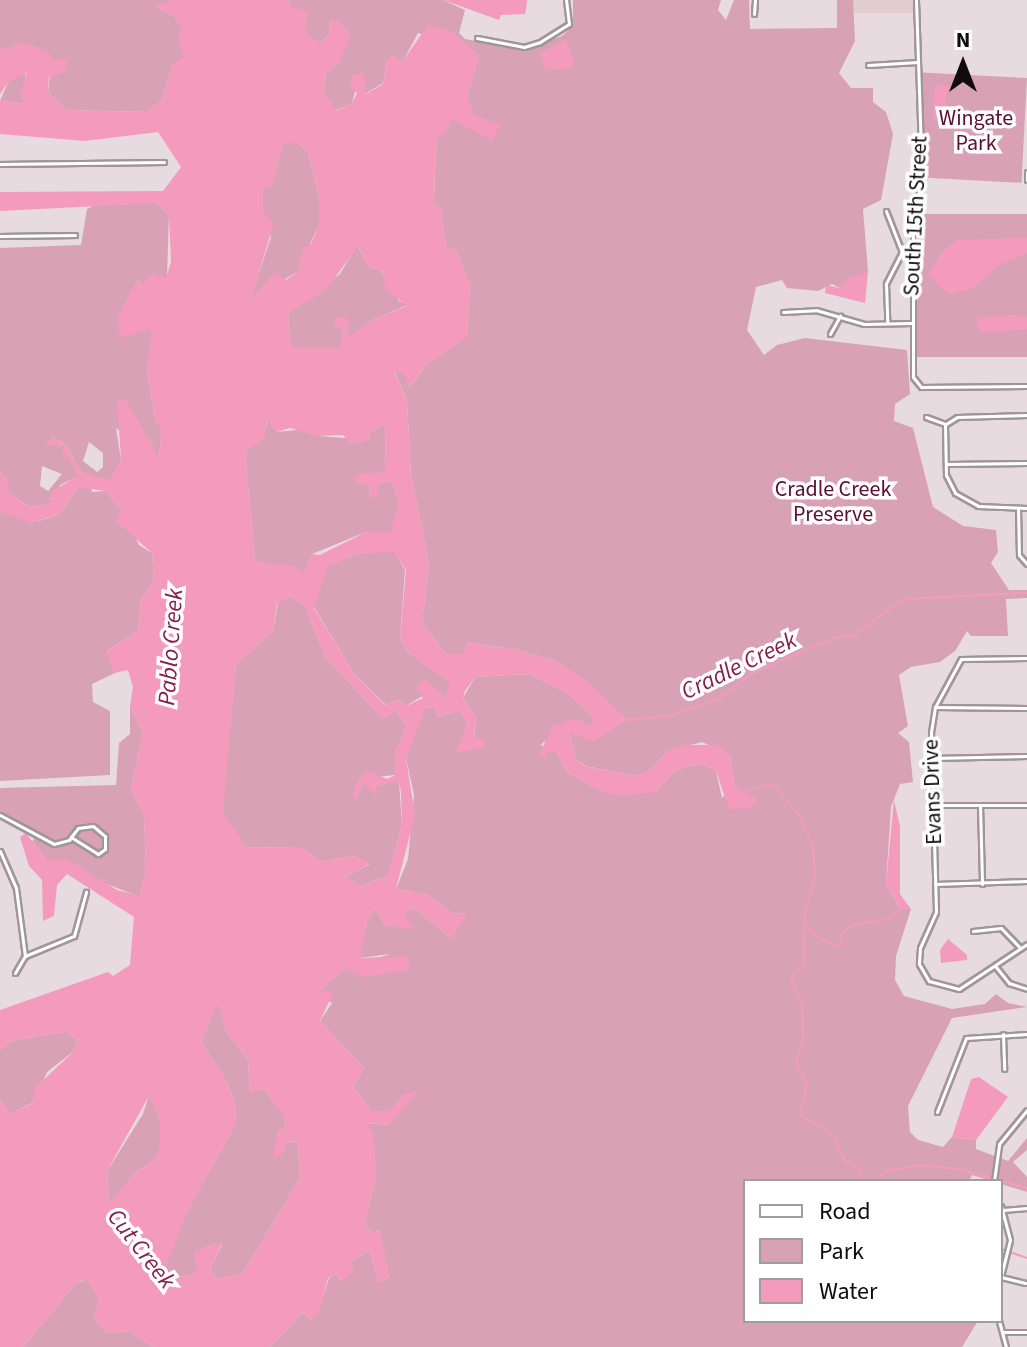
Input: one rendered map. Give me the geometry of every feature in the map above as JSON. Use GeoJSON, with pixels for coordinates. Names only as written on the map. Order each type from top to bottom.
{"type":"FeatureCollection","features":[{"type":"Feature","properties":{"kind":"street"},"geometry":{"type":"LineString","coordinates":[[477,38],[524,47],[540,42],[569,24],[566,0]]}},
{"type":"Feature","properties":{"kind":"street"},"geometry":{"type":"LineString","coordinates":[[754,14],[755,0]]}},
{"type":"Feature","properties":{"kind":"street","name":"South 15th Street"},"geometry":{"type":"LineString","coordinates":[[916,0],[922,181],[913,215],[912,323],[916,383],[1027,386]]}},
{"type":"Feature","properties":{"kind":"street"},"geometry":{"type":"LineString","coordinates":[[868,65],[918,62]]}},
{"type":"Feature","properties":{"kind":"street"},"geometry":{"type":"LineString","coordinates":[[0,164],[164,162]]}},
{"type":"Feature","properties":{"kind":"street"},"geometry":{"type":"LineString","coordinates":[[1027,172],[1027,180]]}},
{"type":"Feature","properties":{"kind":"street"},"geometry":{"type":"LineString","coordinates":[[886,211],[902,252],[886,284],[887,322]]}},
{"type":"Feature","properties":{"kind":"street"},"geometry":{"type":"LineString","coordinates":[[0,236],[75,235]]}},
{"type":"Feature","properties":{"kind":"street"},"geometry":{"type":"LineString","coordinates":[[783,312],[816,310],[864,324],[912,323]]}},
{"type":"Feature","properties":{"kind":"street"},"geometry":{"type":"LineString","coordinates":[[830,334],[840,316]]}},
{"type":"Feature","properties":{"kind":"street"},"geometry":{"type":"LineString","coordinates":[[945,424],[957,417],[1027,415]]}},
{"type":"Feature","properties":{"kind":"street"},"geometry":{"type":"LineString","coordinates":[[926,417],[945,424]]}},
{"type":"Feature","properties":{"kind":"street"},"geometry":{"type":"LineString","coordinates":[[945,424],[948,481],[958,496],[978,506],[1027,508]]}},
{"type":"Feature","properties":{"kind":"street"},"geometry":{"type":"LineString","coordinates":[[946,464],[1027,463]]}},
{"type":"Feature","properties":{"kind":"street"},"geometry":{"type":"LineString","coordinates":[[1018,508],[1025,563]]}},
{"type":"Feature","properties":{"kind":"street","name":"Evans Drive"},"geometry":{"type":"LineString","coordinates":[[996,967],[959,989],[939,987],[925,976],[918,955],[935,917],[932,758],[935,707],[961,659],[1027,658]]}},
{"type":"Feature","properties":{"kind":"street"},"geometry":{"type":"LineString","coordinates":[[935,707],[1027,708]]}},
{"type":"Feature","properties":{"kind":"street"},"geometry":{"type":"LineString","coordinates":[[932,758],[1027,756]]}},
{"type":"Feature","properties":{"kind":"street"},"geometry":{"type":"LineString","coordinates":[[934,805],[1027,805]]}},
{"type":"Feature","properties":{"kind":"street"},"geometry":{"type":"LineString","coordinates":[[980,805],[982,884]]}},
{"type":"Feature","properties":{"kind":"street"},"geometry":{"type":"LineString","coordinates":[[0,815],[43,841],[62,844],[78,828],[93,826],[105,836],[105,849],[98,854],[71,837]]}},
{"type":"Feature","properties":{"kind":"street"},"geometry":{"type":"LineString","coordinates":[[0,851],[16,888],[25,956]]}},
{"type":"Feature","properties":{"kind":"street"},"geometry":{"type":"LineString","coordinates":[[935,884],[1027,881]]}},
{"type":"Feature","properties":{"kind":"street"},"geometry":{"type":"LineString","coordinates":[[15,973],[25,956],[74,936],[86,892]]}},
{"type":"Feature","properties":{"kind":"street"},"geometry":{"type":"LineString","coordinates":[[973,931],[1001,928],[1020,948]]}},
{"type":"Feature","properties":{"kind":"street"},"geometry":{"type":"LineString","coordinates":[[1027,944],[996,967],[1009,983],[1027,989]]}},
{"type":"Feature","properties":{"kind":"street"},"geometry":{"type":"LineString","coordinates":[[1003,1034],[1004,1069]]}},
{"type":"Feature","properties":{"kind":"street"},"geometry":{"type":"LineString","coordinates":[[937,1112],[966,1038],[1027,1034]]}},
{"type":"Feature","properties":{"kind":"street"},"geometry":{"type":"LineString","coordinates":[[994,1179],[1002,1138],[1027,1110]]}},
{"type":"Feature","properties":{"kind":"street"},"geometry":{"type":"LineString","coordinates":[[1003,1208],[1027,1208]]}},
{"type":"Feature","properties":{"kind":"street"},"geometry":{"type":"LineString","coordinates":[[1003,1214],[1009,1247],[1003,1269]]}},
{"type":"Feature","properties":{"kind":"street"},"geometry":{"type":"LineString","coordinates":[[1003,1277],[1025,1283]]}},
{"type":"Feature","properties":{"kind":"street"},"geometry":{"type":"LineString","coordinates":[[1000,1323],[1006,1347]]}},
{"type":"Feature","properties":{"kind":"street"},"geometry":{"type":"LineString","coordinates":[[1004,1332],[1027,1332]]}},
{"type":"Feature","properties":{"kind":"shaded area"},"geometry":{"type":"Polygon","coordinates":[[[853,0],[914,0],[914,13],[853,13],[853,0]]]}},
{"type":"Feature","properties":{"kind":"green space"},"geometry":{"type":"Polygon","coordinates":[[[0,0],[172,0],[156,7],[174,16],[182,27],[185,58],[173,64],[162,100],[147,112],[66,110],[48,92],[52,62],[0,50],[0,0]]]}},
{"type":"Feature","properties":{"kind":"green space","name":"Cradle Creek Preserve"},"geometry":{"type":"Polygon","coordinates":[[[288,0],[443,0],[465,10],[459,33],[465,39],[524,50],[562,36],[573,26],[573,0],[721,0],[718,10],[726,20],[734,0],[749,0],[750,29],[837,28],[837,0],[853,0],[855,41],[839,73],[851,88],[873,88],[873,102],[886,112],[893,134],[881,200],[863,209],[868,272],[840,288],[832,284],[818,291],[787,288],[782,280],[756,287],[747,330],[764,355],[777,345],[805,338],[907,350],[910,394],[895,404],[894,421],[913,428],[933,507],[963,526],[996,530],[998,552],[991,563],[1009,590],[1027,590],[1027,598],[1006,599],[1008,636],[971,636],[967,631],[955,651],[940,662],[911,667],[899,675],[908,726],[898,733],[909,742],[913,782],[900,784],[891,807],[886,883],[899,908],[911,909],[896,956],[895,980],[904,996],[952,1009],[985,1004],[996,994],[1008,1003],[1027,1007],[952,1018],[908,1106],[910,1132],[918,1140],[943,1147],[952,1137],[976,1140],[976,1149],[1008,1161],[1027,1138],[1027,1150],[1013,1162],[1027,1177],[1027,1192],[1003,1185],[1003,1179],[972,1175],[970,1179],[743,1179],[743,1323],[977,1323],[962,1347],[270,1347],[303,1312],[311,1320],[318,1313],[329,1278],[336,1273],[341,1282],[350,1262],[370,1250],[378,1282],[389,1278],[379,1230],[373,1233],[364,1224],[376,1176],[366,1123],[389,1125],[402,1096],[391,1111],[371,1111],[353,1087],[364,1068],[320,1021],[332,1003],[317,993],[345,968],[391,954],[359,958],[367,920],[375,908],[385,925],[414,928],[403,915],[414,908],[451,938],[466,914],[452,913],[429,895],[396,889],[408,859],[414,795],[406,758],[418,717],[426,708],[435,707],[438,717],[460,710],[468,726],[456,752],[474,739],[476,717],[463,698],[475,677],[529,674],[567,693],[595,718],[592,727],[575,719],[540,745],[556,751],[567,772],[601,791],[656,792],[675,770],[702,763],[716,771],[722,798],[734,786],[730,755],[702,742],[667,751],[649,772],[634,776],[586,766],[576,760],[569,732],[627,720],[587,682],[556,661],[514,649],[468,643],[464,654],[446,654],[422,623],[429,564],[411,475],[407,401],[394,370],[405,373],[410,387],[425,366],[467,336],[470,286],[456,250],[446,248],[441,210],[434,202],[435,170],[437,138],[451,117],[473,130],[467,96],[479,55],[418,33],[402,63],[387,60],[383,83],[365,94],[356,88],[352,103],[335,111],[323,91],[326,73],[339,63],[343,29],[331,20],[329,34],[320,43],[309,40],[288,0]]]}},
{"type":"Feature","properties":{"kind":"green space"},"geometry":{"type":"Polygon","coordinates":[[[26,70],[23,104],[0,101],[8,82],[26,70]]]}},
{"type":"Feature","properties":{"kind":"green space","name":"Wingate Park"},"geometry":{"type":"Polygon","coordinates":[[[922,73],[1027,78],[1022,183],[917,177],[922,73]]]}},
{"type":"Feature","properties":{"kind":"green space"},"geometry":{"type":"Polygon","coordinates":[[[283,143],[297,143],[308,152],[319,198],[319,225],[297,272],[250,300],[271,237],[263,213],[263,187],[272,185],[283,143]]]}},
{"type":"Feature","properties":{"kind":"green space"},"geometry":{"type":"Polygon","coordinates":[[[99,203],[157,203],[169,215],[167,278],[141,285],[138,280],[152,329],[147,372],[156,423],[162,426],[159,458],[116,428],[121,460],[110,481],[81,473],[66,444],[52,437],[48,444],[64,446],[79,476],[60,485],[53,503],[30,507],[8,493],[7,479],[0,472],[0,248],[81,245],[87,209],[99,203]],[[89,442],[83,461],[97,472],[103,467],[103,453],[89,442]],[[42,466],[40,486],[48,491],[62,474],[42,466]]]}},
{"type":"Feature","properties":{"kind":"green space"},"geometry":{"type":"Polygon","coordinates":[[[914,214],[1027,214],[1027,357],[914,357],[914,214]]]}},
{"type":"Feature","properties":{"kind":"green space"},"geometry":{"type":"Polygon","coordinates":[[[357,245],[370,268],[379,269],[399,301],[408,305],[374,319],[348,338],[343,330],[342,347],[326,351],[291,348],[288,313],[340,274],[357,245]]]}},
{"type":"Feature","properties":{"kind":"green space"},"geometry":{"type":"Polygon","coordinates":[[[268,419],[277,432],[306,429],[318,436],[368,440],[370,432],[385,424],[386,472],[369,486],[370,498],[378,484],[392,481],[399,503],[395,532],[366,532],[312,554],[303,576],[255,561],[245,452],[264,437],[268,419]]]}},
{"type":"Feature","properties":{"kind":"green space"},"geometry":{"type":"Polygon","coordinates":[[[91,486],[92,492],[105,491],[122,510],[139,545],[152,553],[154,581],[141,599],[138,631],[107,651],[115,673],[92,684],[93,702],[110,711],[110,775],[0,781],[0,510],[39,521],[60,514],[78,487],[91,486]]]}},
{"type":"Feature","properties":{"kind":"green space"},"geometry":{"type":"Polygon","coordinates":[[[394,551],[405,570],[400,638],[408,652],[451,683],[447,698],[433,690],[407,705],[398,700],[386,705],[354,674],[314,607],[327,566],[358,553],[394,551]]]}},
{"type":"Feature","properties":{"kind":"green space"},"geometry":{"type":"Polygon","coordinates":[[[291,596],[305,606],[325,656],[383,719],[395,710],[407,726],[395,753],[395,775],[359,779],[354,801],[364,782],[374,794],[376,786],[399,780],[402,826],[388,876],[360,886],[345,877],[370,864],[355,856],[320,862],[303,848],[246,847],[222,814],[236,665],[273,631],[278,602],[291,596]]]}},
{"type":"Feature","properties":{"kind":"green space"},"geometry":{"type":"Polygon","coordinates":[[[130,706],[143,732],[131,790],[144,815],[146,868],[140,897],[46,860],[32,841],[39,835],[0,812],[0,788],[116,785],[119,743],[130,734],[130,706]]]}},
{"type":"Feature","properties":{"kind":"green space"},"geometry":{"type":"Polygon","coordinates":[[[218,1001],[226,1031],[248,1060],[250,1092],[264,1089],[285,1116],[286,1128],[278,1131],[274,1157],[285,1151],[285,1141],[298,1143],[300,1178],[242,1274],[217,1279],[210,1270],[222,1244],[216,1243],[195,1252],[197,1274],[169,1279],[165,1266],[185,1215],[235,1125],[236,1109],[228,1084],[201,1042],[218,1001]]]}},
{"type":"Feature","properties":{"kind":"green space"},"geometry":{"type":"Polygon","coordinates":[[[68,1031],[77,1040],[74,1051],[47,1072],[34,1102],[10,1114],[0,1100],[0,1050],[11,1041],[68,1031]]]}},
{"type":"Feature","properties":{"kind":"green space"},"geometry":{"type":"Polygon","coordinates":[[[149,1095],[160,1119],[161,1145],[155,1159],[134,1174],[109,1205],[107,1171],[143,1114],[149,1095]]]}},
{"type":"Feature","properties":{"kind":"green space"},"geometry":{"type":"Polygon","coordinates":[[[87,1279],[100,1300],[93,1318],[107,1333],[130,1331],[154,1347],[23,1347],[75,1284],[87,1279]]]}},
{"type":"Feature","properties":{"kind":"water"},"geometry":{"type":"Polygon","coordinates":[[[172,0],[288,0],[292,7],[308,11],[305,32],[320,43],[329,34],[331,20],[339,20],[351,36],[339,63],[326,73],[323,90],[336,111],[352,103],[357,93],[350,88],[352,75],[364,73],[366,94],[383,84],[387,60],[394,55],[402,62],[428,25],[451,31],[479,55],[467,96],[474,115],[500,125],[492,141],[451,118],[448,130],[437,138],[435,170],[434,202],[441,210],[446,247],[456,250],[470,286],[467,337],[425,366],[409,388],[405,374],[394,371],[407,401],[411,475],[429,564],[422,623],[446,654],[464,654],[467,643],[514,649],[556,661],[587,681],[627,720],[593,742],[569,732],[576,760],[585,766],[634,776],[649,772],[667,751],[682,745],[718,745],[730,755],[734,786],[757,799],[751,808],[729,809],[716,771],[702,763],[675,770],[656,792],[618,796],[601,791],[567,772],[556,751],[547,751],[546,759],[539,756],[552,726],[575,719],[592,726],[595,718],[567,693],[529,674],[475,677],[465,691],[463,698],[476,717],[474,738],[485,739],[484,747],[455,753],[468,726],[460,710],[438,717],[435,707],[426,708],[406,758],[415,815],[396,889],[429,895],[452,913],[467,914],[451,938],[414,908],[404,915],[415,929],[385,925],[375,908],[367,920],[360,958],[409,956],[409,970],[363,977],[345,968],[319,992],[334,991],[320,1021],[364,1068],[353,1087],[371,1111],[391,1111],[402,1096],[421,1088],[389,1125],[367,1123],[374,1134],[376,1176],[364,1224],[373,1233],[380,1230],[389,1279],[378,1282],[370,1250],[350,1262],[355,1270],[341,1282],[336,1273],[328,1278],[319,1313],[311,1320],[303,1312],[270,1347],[154,1347],[130,1331],[107,1333],[93,1318],[100,1300],[86,1279],[75,1284],[23,1347],[0,1347],[0,1100],[10,1114],[33,1103],[35,1088],[74,1051],[77,1040],[68,1031],[11,1041],[0,1050],[0,1010],[108,972],[113,976],[130,965],[134,917],[67,874],[57,885],[54,916],[43,921],[42,880],[29,866],[20,837],[26,833],[46,860],[69,860],[117,890],[140,896],[146,868],[144,816],[131,790],[143,732],[130,706],[133,687],[128,670],[115,673],[106,652],[138,631],[141,599],[154,581],[152,553],[116,521],[121,509],[105,491],[78,487],[60,514],[31,523],[0,512],[0,472],[7,479],[9,493],[30,507],[53,503],[48,498],[56,489],[78,476],[68,457],[62,456],[64,446],[46,444],[52,437],[66,444],[81,473],[110,480],[121,460],[117,397],[127,402],[159,457],[162,427],[156,423],[147,372],[151,329],[121,338],[117,318],[137,280],[141,285],[153,273],[166,278],[171,262],[169,215],[157,203],[0,211],[0,192],[163,191],[181,167],[158,132],[85,141],[0,134],[0,101],[23,104],[20,93],[27,73],[8,82],[0,94],[0,50],[24,42],[50,53],[52,61],[68,58],[66,71],[49,77],[48,92],[66,110],[146,112],[162,100],[173,64],[184,57],[178,38],[182,27],[174,16],[154,6],[172,0]],[[283,143],[272,186],[263,187],[263,213],[274,223],[251,299],[275,272],[286,280],[297,272],[303,247],[311,244],[319,225],[319,198],[308,152],[297,143],[283,143]],[[358,246],[326,290],[288,313],[291,347],[341,347],[343,330],[332,324],[337,317],[347,318],[349,337],[374,319],[407,306],[383,287],[386,280],[379,269],[370,268],[358,246]],[[267,420],[265,437],[245,452],[255,561],[296,567],[303,575],[312,554],[320,555],[366,532],[394,532],[391,527],[399,503],[392,481],[378,484],[378,496],[370,498],[369,486],[356,483],[356,474],[386,472],[385,424],[370,432],[368,440],[351,444],[343,435],[318,436],[290,428],[277,432],[267,420]],[[394,552],[358,553],[328,566],[314,608],[354,674],[385,705],[399,700],[408,705],[423,698],[416,688],[423,678],[446,698],[450,683],[408,652],[400,638],[406,570],[394,552]],[[291,596],[277,603],[273,631],[236,665],[223,813],[246,847],[303,848],[320,862],[355,856],[371,863],[345,877],[360,886],[388,876],[402,826],[399,781],[376,786],[374,795],[364,782],[354,802],[354,787],[366,770],[387,779],[395,775],[395,753],[407,726],[395,710],[383,719],[325,656],[305,606],[291,596]],[[218,1002],[201,1042],[228,1084],[236,1109],[235,1125],[185,1216],[166,1266],[169,1279],[196,1274],[195,1252],[216,1243],[222,1243],[210,1270],[217,1279],[242,1274],[300,1178],[298,1143],[286,1141],[285,1151],[273,1159],[278,1131],[286,1128],[285,1116],[264,1089],[250,1092],[248,1060],[226,1031],[218,1002]],[[149,1096],[107,1171],[109,1204],[134,1174],[155,1159],[160,1145],[160,1119],[149,1096]]]}},
{"type":"Feature","properties":{"kind":"water"},"geometry":{"type":"Polygon","coordinates":[[[443,0],[527,0],[527,3],[525,14],[501,15],[499,20],[443,0]]]}},
{"type":"Feature","properties":{"kind":"water"},"geometry":{"type":"Polygon","coordinates":[[[566,39],[574,62],[572,69],[546,70],[540,54],[566,39]]]}},
{"type":"Feature","properties":{"kind":"water"},"geometry":{"type":"Polygon","coordinates":[[[935,84],[949,86],[945,100],[949,118],[941,122],[933,119],[935,84]]]}},
{"type":"Feature","properties":{"kind":"water"},"geometry":{"type":"Polygon","coordinates":[[[1027,238],[1027,253],[1001,264],[971,289],[949,294],[928,275],[942,252],[957,240],[1027,238]]]}},
{"type":"Feature","properties":{"kind":"water"},"geometry":{"type":"Polygon","coordinates":[[[868,272],[865,303],[825,293],[826,285],[840,288],[847,279],[868,272]]]}},
{"type":"Feature","properties":{"kind":"water"},"geometry":{"type":"Polygon","coordinates":[[[1027,317],[1027,329],[984,332],[977,327],[978,318],[1027,317]]]}},
{"type":"Feature","properties":{"kind":"water"},"geometry":{"type":"Polygon","coordinates":[[[894,800],[900,826],[900,894],[911,909],[899,908],[886,883],[894,800]]]}},
{"type":"Feature","properties":{"kind":"water"},"geometry":{"type":"Polygon","coordinates":[[[948,939],[967,955],[967,960],[941,963],[940,950],[948,939]]]}},
{"type":"Feature","properties":{"kind":"water"},"geometry":{"type":"Polygon","coordinates":[[[979,1077],[1008,1097],[976,1140],[952,1137],[971,1079],[979,1077]]]}},
{"type":"Feature","properties":{"kind":"waterway","name":"Cradle Creek"},"geometry":{"type":"LineString","coordinates":[[627,720],[672,715],[719,699],[751,674],[836,637],[853,636],[903,599],[1027,593]]}},
{"type":"Feature","properties":{"kind":"waterway"},"geometry":{"type":"LineString","coordinates":[[746,791],[773,784],[799,815],[813,846],[815,878],[805,911],[804,965],[791,979],[802,1005],[803,1042],[796,1061],[807,1086],[799,1114],[833,1135],[845,1161],[860,1169],[862,1179]]}},
{"type":"Feature","properties":{"kind":"waterway"},"geometry":{"type":"LineString","coordinates":[[807,926],[821,940],[841,946],[841,934],[852,925],[885,920],[902,909]]}},
{"type":"Feature","properties":{"kind":"waterway"},"geometry":{"type":"LineString","coordinates":[[878,1179],[886,1171],[919,1165],[959,1169],[995,1179]]}},
{"type":"Feature","properties":{"kind":"waterway"},"geometry":{"type":"LineString","coordinates":[[1003,1181],[1027,1188]]}},
{"type":"Feature","properties":{"kind":"waterway"},"geometry":{"type":"LineString","coordinates":[[1003,1250],[1027,1258]]}},
{"type":"Feature","properties":{"kind":"water label","name":"Pablo Creek"},"geometry":{"type":"Point","coordinates":[171,647]}},
{"type":"Feature","properties":{"kind":"water label","name":"Cut Creek"},"geometry":{"type":"Point","coordinates":[141,1249]}}]}
